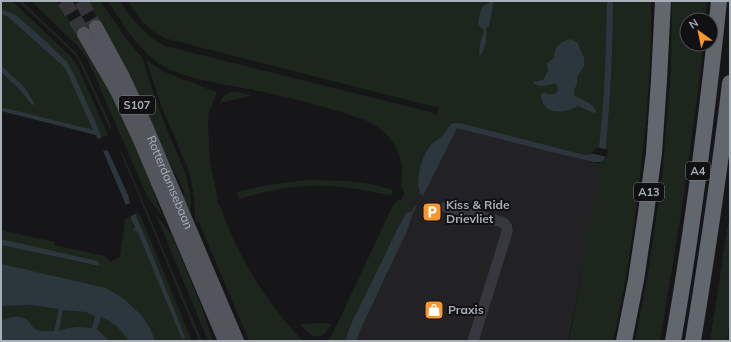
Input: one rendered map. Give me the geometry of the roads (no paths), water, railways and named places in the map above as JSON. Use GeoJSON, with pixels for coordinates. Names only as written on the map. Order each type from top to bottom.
{"type":"FeatureCollection","features":[{"type":"Feature","properties":{"kind":"highway"},"geometry":{"type":"LineString","coordinates":[[658,1],[661,42]]}},
{"type":"Feature","properties":{"kind":"highway","name":"A13"},"geometry":{"type":"LineString","coordinates":[[624,341],[636,280],[653,160],[663,1]]}},
{"type":"Feature","properties":{"kind":"highway","name":"A4"},"geometry":{"type":"LineString","coordinates":[[673,341],[708,100],[719,1]]}},
{"type":"Feature","properties":{"kind":"highway","name":"A4"},"geometry":{"type":"LineString","coordinates":[[693,341],[710,239],[730,83]]}},
{"type":"Feature","properties":{"kind":"main road","name":"Rotterdamsebaan"},"geometry":{"type":"LineString","coordinates":[[225,341],[152,165],[110,80],[90,30],[122,75],[145,124],[237,341]]}},
{"type":"Feature","properties":{"kind":"main road","name":"S107"},"geometry":{"type":"LineString","coordinates":[[210,304],[210,323],[215,341]]}},
{"type":"Feature","properties":{"kind":"street"},"geometry":{"type":"LineString","coordinates":[[446,207],[502,222],[506,224],[508,228],[473,341]]}},
{"type":"Feature","properties":{"kind":"waterway"},"geometry":{"type":"LineString","coordinates":[[412,213],[415,207]]}},
{"type":"Feature","properties":{"kind":"tunnel"},"geometry":{"type":"LineString","coordinates":[[64,1],[84,34]]}},
{"type":"Feature","properties":{"kind":"tunnel"},"geometry":{"type":"LineString","coordinates":[[81,1],[96,27]]}},
{"type":"Feature","properties":{"kind":"place","name":"Kiss & Ride Drievliet"},"geometry":{"type":"Point","coordinates":[432,212]}},
{"type":"Feature","properties":{"kind":"place","name":"Praxis"},"geometry":{"type":"Point","coordinates":[434,310]}}]}
